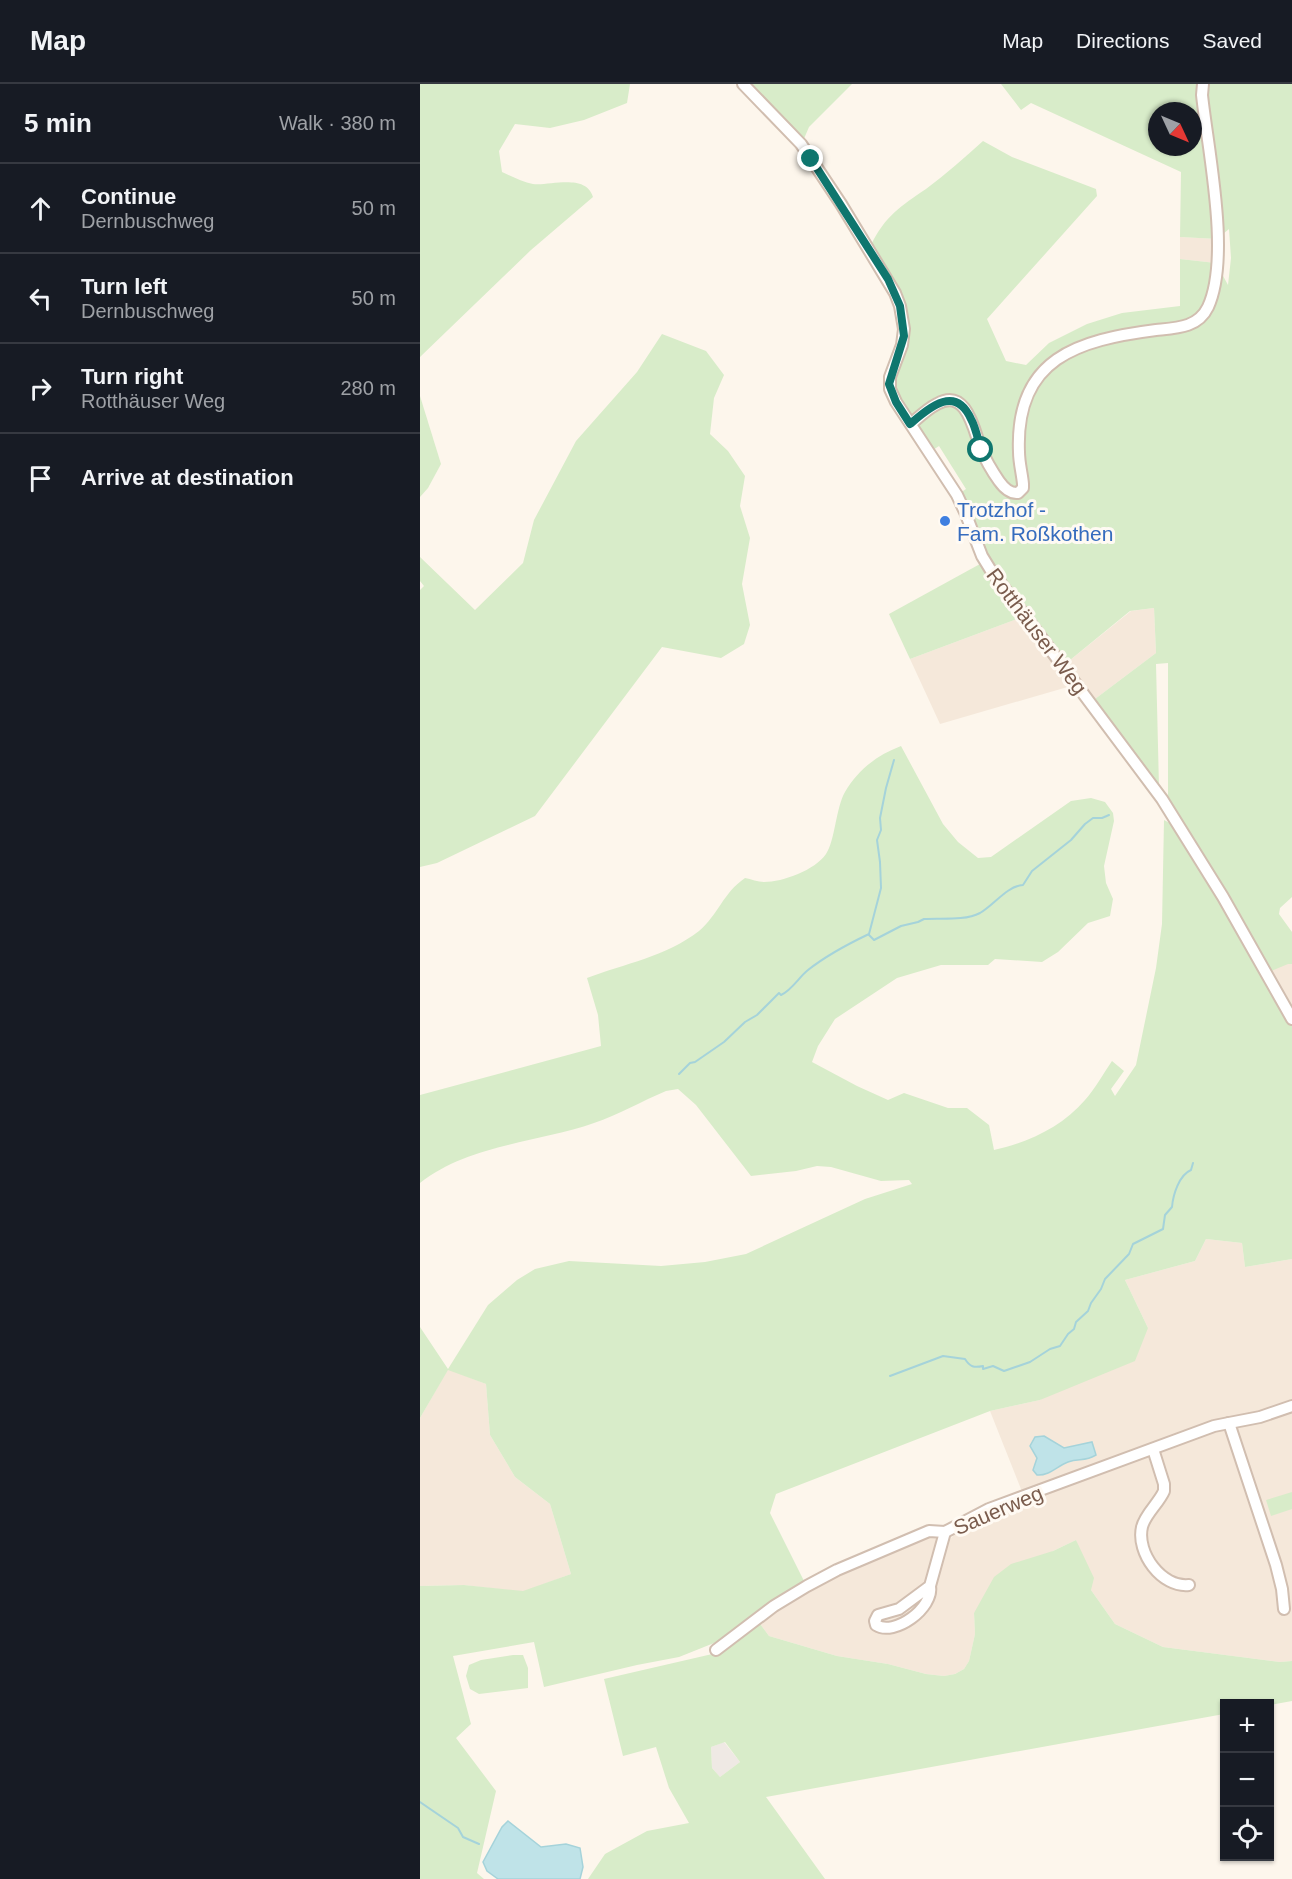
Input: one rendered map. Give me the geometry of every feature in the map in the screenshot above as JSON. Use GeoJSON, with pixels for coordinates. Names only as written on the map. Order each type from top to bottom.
{"type":"FeatureCollection","features":[{"type":"Feature","properties":{"kind":"street","name":"Rotthäuser Weg"},"geometry":{"type":"LineString","coordinates":[[743,84],[801,144],[841,204],[895,293],[903,322],[904,336],[889,384],[896,402],[957,495],[982,556],[1162,799],[1223,897],[1292,1019]]}},
{"type":"Feature","properties":{"kind":"street"},"geometry":{"type":"LineString","coordinates":[[910,424],[937,403],[947,401],[960,405],[972,419],[981,450],[992,471],[1009,491],[1018,493],[1023,488],[1019,452],[1022,416],[1030,387],[1045,369],[1062,356],[1083,346],[1115,337],[1182,327],[1195,322],[1204,314],[1215,285],[1218,262],[1217,228],[1203,105],[1203,84]]}},
{"type":"Feature","properties":{"kind":"street","name":"Sauerweg"},"geometry":{"type":"LineString","coordinates":[[716,1650],[774,1606],[837,1570],[929,1531],[945,1532],[989,1509],[1214,1426],[1260,1417],[1292,1406]]}},
{"type":"Feature","properties":{"kind":"street"},"geometry":{"type":"LineString","coordinates":[[1229,1423],[1276,1565],[1284,1609]]}},
{"type":"Feature","properties":{"kind":"street"},"geometry":{"type":"LineString","coordinates":[[1153,1449],[1164,1491],[1142,1527],[1145,1549],[1149,1561],[1163,1578],[1182,1586],[1189,1585]]}},
{"type":"Feature","properties":{"kind":"street"},"geometry":{"type":"LineString","coordinates":[[930,1586],[899,1609],[878,1615],[876,1625],[882,1628],[893,1627],[916,1615],[928,1600],[945,1532]]}},
{"type":"Feature","properties":{"kind":"shaded area"},"geometry":{"type":"Polygon","coordinates":[[[1180,237],[1217,239],[1216,263],[1180,259],[1180,237]]]}},
{"type":"Feature","properties":{"kind":"shaded area"},"geometry":{"type":"Polygon","coordinates":[[[1154,608],[1156,653],[1091,702],[1064,665],[1131,611],[1154,608]]]}},
{"type":"Feature","properties":{"kind":"shaded area"},"geometry":{"type":"Polygon","coordinates":[[[1017,619],[1071,686],[940,724],[910,659],[1017,619]]]}},
{"type":"Feature","properties":{"kind":"shaded area"},"geometry":{"type":"Polygon","coordinates":[[[1292,959],[1292,1012],[1269,972],[1292,959]]]}},
{"type":"Feature","properties":{"kind":"shaded area"},"geometry":{"type":"Polygon","coordinates":[[[1206,1239],[1242,1243],[1245,1267],[1292,1259],[1292,1661],[1280,1662],[1163,1647],[1115,1624],[1091,1590],[1076,1540],[1053,1551],[974,1613],[975,1634],[969,1661],[964,1669],[955,1674],[944,1676],[926,1674],[888,1664],[837,1656],[769,1636],[758,1621],[837,1572],[931,1537],[950,1539],[960,1529],[1023,1494],[990,1411],[1040,1400],[1148,1328],[1125,1280],[1195,1261],[1206,1239]]]}},
{"type":"Feature","properties":{"kind":"shaded area"},"geometry":{"type":"Polygon","coordinates":[[[448,1369],[486,1384],[490,1435],[515,1477],[550,1504],[571,1574],[523,1592],[464,1585],[420,1586],[420,1418],[448,1369]]]}},
{"type":"Feature","properties":{"kind":"shaded area"},"geometry":{"type":"Polygon","coordinates":[[[724,1742],[740,1762],[720,1777],[712,1768],[711,1747],[724,1742]]]}},
{"type":"Feature","properties":{"kind":"green space"},"geometry":{"type":"Polygon","coordinates":[[[420,84],[630,84],[627,103],[584,120],[550,128],[515,124],[499,151],[502,172],[533,184],[567,182],[583,185],[593,197],[531,250],[420,357],[420,84]]]}},
{"type":"Feature","properties":{"kind":"green space"},"geometry":{"type":"Polygon","coordinates":[[[748,84],[852,84],[809,127],[803,141],[797,132],[748,84]]]}},
{"type":"Feature","properties":{"kind":"green space"},"geometry":{"type":"Polygon","coordinates":[[[1001,84],[1292,84],[1292,897],[1280,908],[1279,914],[1292,932],[1292,964],[1269,972],[1168,799],[1168,663],[1156,664],[1159,787],[1091,702],[1156,653],[1154,608],[1130,611],[1064,665],[985,555],[960,493],[966,489],[939,446],[933,450],[900,405],[893,385],[905,308],[893,278],[871,245],[882,226],[894,212],[926,189],[983,141],[1012,157],[1096,189],[1097,196],[987,319],[1006,361],[1026,365],[1049,343],[1087,324],[1122,313],[1180,306],[1180,259],[1216,263],[1228,285],[1231,258],[1229,229],[1217,239],[1180,237],[1181,172],[1031,103],[1021,110],[1001,84]]]}},
{"type":"Feature","properties":{"kind":"green space"},"geometry":{"type":"Polygon","coordinates":[[[662,334],[706,351],[724,375],[714,398],[710,434],[728,451],[745,476],[740,506],[750,538],[742,584],[750,625],[744,644],[721,658],[662,647],[535,816],[437,863],[420,867],[420,590],[424,586],[420,581],[420,557],[475,610],[523,563],[534,520],[576,441],[637,372],[662,334]]]}},
{"type":"Feature","properties":{"kind":"green space"},"geometry":{"type":"Polygon","coordinates":[[[420,396],[441,464],[428,488],[420,497],[420,396]]]}},
{"type":"Feature","properties":{"kind":"green space"},"geometry":{"type":"Polygon","coordinates":[[[980,564],[1017,619],[910,659],[889,614],[980,564]]]}},
{"type":"Feature","properties":{"kind":"green space"},"geometry":{"type":"Polygon","coordinates":[[[901,746],[943,824],[958,842],[978,858],[991,857],[1071,801],[1091,798],[1105,802],[1113,813],[1114,821],[1104,866],[1106,883],[1113,899],[1110,916],[1088,923],[1058,952],[1042,962],[995,959],[988,965],[941,965],[897,978],[835,1019],[818,1046],[812,1062],[888,1100],[904,1093],[948,1108],[967,1108],[989,1125],[994,1150],[1031,1138],[1066,1118],[1089,1096],[1112,1061],[1124,1071],[1111,1089],[1115,1096],[1136,1065],[1156,968],[1162,924],[1164,820],[1177,827],[1292,1026],[1292,1259],[1245,1267],[1242,1243],[1206,1239],[1195,1261],[1125,1280],[1148,1328],[1135,1361],[1040,1400],[990,1411],[776,1494],[770,1513],[805,1583],[724,1639],[679,1657],[544,1687],[534,1642],[453,1656],[471,1724],[456,1738],[496,1791],[477,1873],[484,1879],[420,1879],[420,1586],[464,1585],[523,1591],[571,1574],[550,1504],[515,1477],[490,1435],[486,1384],[448,1370],[420,1418],[420,1327],[448,1369],[488,1305],[517,1280],[535,1269],[569,1261],[661,1266],[705,1262],[746,1254],[865,1199],[912,1184],[909,1180],[881,1181],[831,1167],[817,1166],[751,1176],[696,1105],[678,1089],[666,1091],[594,1123],[482,1152],[460,1160],[420,1183],[420,1095],[601,1046],[598,1015],[587,978],[645,959],[687,940],[706,925],[731,890],[745,878],[762,882],[789,877],[807,870],[821,860],[832,841],[839,806],[850,784],[869,764],[901,746]]]}},
{"type":"Feature","properties":{"kind":"green space"},"geometry":{"type":"Polygon","coordinates":[[[1292,1492],[1292,1509],[1271,1516],[1266,1500],[1292,1492]]]}},
{"type":"Feature","properties":{"kind":"green space"},"geometry":{"type":"Polygon","coordinates":[[[1076,1540],[1094,1578],[1091,1590],[1115,1624],[1163,1647],[1280,1662],[1292,1661],[1292,1701],[1274,1704],[1274,1699],[1220,1699],[1220,1715],[766,1797],[825,1879],[588,1879],[605,1854],[647,1831],[689,1823],[669,1788],[656,1747],[623,1756],[604,1679],[721,1652],[758,1621],[769,1636],[837,1656],[888,1664],[926,1674],[944,1676],[955,1674],[964,1669],[969,1661],[975,1634],[974,1613],[994,1577],[1011,1564],[1053,1551],[1076,1540]],[[725,1742],[711,1747],[712,1768],[720,1777],[740,1762],[725,1742]]]}},
{"type":"Feature","properties":{"kind":"green space"},"geometry":{"type":"Polygon","coordinates":[[[523,1655],[528,1668],[528,1688],[479,1694],[470,1689],[466,1676],[469,1665],[481,1660],[523,1655]]]}},
{"type":"Feature","properties":{"kind":"water"},"geometry":{"type":"Polygon","coordinates":[[[1044,1436],[1064,1448],[1092,1442],[1096,1455],[1068,1462],[1049,1472],[1037,1475],[1033,1470],[1037,1458],[1030,1446],[1035,1437],[1044,1436]]]}},
{"type":"Feature","properties":{"kind":"water"},"geometry":{"type":"Polygon","coordinates":[[[508,1821],[541,1847],[566,1844],[580,1848],[583,1867],[580,1879],[498,1879],[487,1871],[483,1862],[502,1827],[508,1821]]]}},
{"type":"Feature","properties":{"kind":"waterway"},"geometry":{"type":"LineString","coordinates":[[679,1074],[690,1063],[724,1042],[779,993],[781,995],[789,990],[815,965],[869,934],[881,888],[877,840],[881,830],[880,818],[894,760]]}},
{"type":"Feature","properties":{"kind":"waterway"},"geometry":{"type":"LineString","coordinates":[[869,935],[874,940],[901,926],[924,919],[974,916],[1006,892],[1023,885],[1032,871],[1071,840],[1093,818],[1109,815]]}},
{"type":"Feature","properties":{"kind":"waterway"},"geometry":{"type":"LineString","coordinates":[[890,1376],[943,1356],[965,1359],[975,1367],[983,1366],[983,1369],[993,1366],[1004,1371],[1030,1362],[1050,1349],[1060,1346],[1074,1329],[1076,1322],[1088,1311],[1105,1279],[1129,1254],[1133,1244],[1163,1229],[1165,1215],[1172,1207],[1177,1186],[1183,1176],[1191,1170],[1193,1163]]}},
{"type":"Feature","properties":{"kind":"waterway"},"geometry":{"type":"LineString","coordinates":[[420,1802],[458,1828],[463,1837],[479,1844]]}},
{"type":"Feature","properties":{"kind":"place","name":"Trotzhof - Fam. Roßkothen"},"geometry":{"type":"Point","coordinates":[945,521]}},
{"type":"Feature","properties":{"kind":"route"},"geometry":{"type":"LineString","coordinates":[[811,159],[888,279],[900,306],[904,336],[889,384],[896,402],[910,424],[937,403],[956,402],[972,419],[981,450]]}}]}
